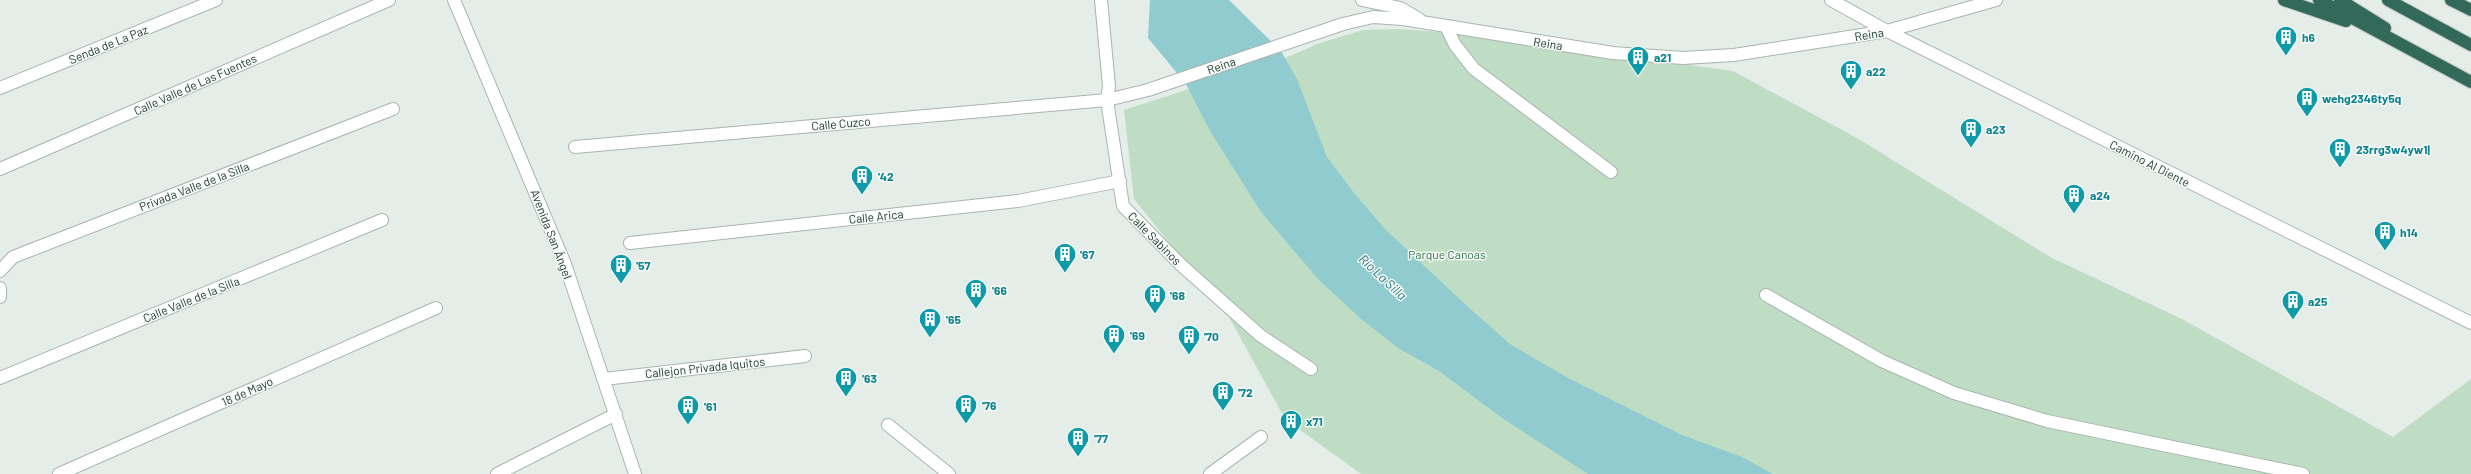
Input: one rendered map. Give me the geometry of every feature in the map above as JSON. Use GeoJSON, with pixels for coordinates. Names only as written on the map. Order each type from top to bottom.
{"type":"FeatureCollection","features":[{"type":"Feature","properties":{"kind":"highway"},"geometry":{"type":"LineString","coordinates":[[2284,0],[2374,30]]}},
{"type":"Feature","properties":{"kind":"highway"},"geometry":{"type":"LineString","coordinates":[[2319,0],[2471,81]]}},
{"type":"Feature","properties":{"kind":"highway"},"geometry":{"type":"LineString","coordinates":[[2340,0],[2471,81]]}},
{"type":"Feature","properties":{"kind":"highway"},"geometry":{"type":"LineString","coordinates":[[2388,0],[2471,45]]}},
{"type":"Feature","properties":{"kind":"highway"},"geometry":{"type":"LineString","coordinates":[[2451,0],[2471,10]]}},
{"type":"Feature","properties":{"kind":"street","name":"Senda de La Paz"},"geometry":{"type":"LineString","coordinates":[[0,88],[216,0]]}},
{"type":"Feature","properties":{"kind":"street","name":"Calle Valle de Las Fuentes"},"geometry":{"type":"LineString","coordinates":[[0,169],[389,0]]}},
{"type":"Feature","properties":{"kind":"street","name":"Avenida San Ángel"},"geometry":{"type":"LineString","coordinates":[[454,0],[562,257],[604,378],[635,474]]}},
{"type":"Feature","properties":{"kind":"street","name":"Calle Sabinos"},"geometry":{"type":"LineString","coordinates":[[1100,0],[1110,86],[1107,100],[1123,206],[1181,265],[1262,336],[1311,369]]}},
{"type":"Feature","properties":{"kind":"street"},"geometry":{"type":"LineString","coordinates":[[1362,0],[1390,6],[1410,13],[1422,22]]}},
{"type":"Feature","properties":{"kind":"street","name":"Camino Al Diente"},"geometry":{"type":"LineString","coordinates":[[1831,0],[1887,31],[2471,323]]}},
{"type":"Feature","properties":{"kind":"street","name":"Reina"},"geometry":{"type":"LineString","coordinates":[[1107,100],[1148,90],[1344,24],[1372,17],[1422,22],[1613,53],[1683,58],[1734,54],[1887,31],[1996,0]]}},
{"type":"Feature","properties":{"kind":"street"},"geometry":{"type":"LineString","coordinates":[[1446,26],[1455,44],[1474,69],[1611,172]]}},
{"type":"Feature","properties":{"kind":"street","name":"Calle Cuzco"},"geometry":{"type":"LineString","coordinates":[[575,147],[1107,100]]}},
{"type":"Feature","properties":{"kind":"street","name":"Privada Valle de la Silla"},"geometry":{"type":"LineString","coordinates":[[0,271],[12,257],[393,109]]}},
{"type":"Feature","properties":{"kind":"street","name":"Calle Arica"},"geometry":{"type":"LineString","coordinates":[[630,243],[1018,201],[1120,181]]}},
{"type":"Feature","properties":{"kind":"street","name":"Calle Valle de la Silla"},"geometry":{"type":"LineString","coordinates":[[0,378],[382,220]]}},
{"type":"Feature","properties":{"kind":"street"},"geometry":{"type":"LineString","coordinates":[[0,288],[0,297]]}},
{"type":"Feature","properties":{"kind":"street"},"geometry":{"type":"LineString","coordinates":[[1766,295],[1882,361],[1954,393],[2047,421],[2303,474]]}},
{"type":"Feature","properties":{"kind":"street","name":"18 de Mayo"},"geometry":{"type":"LineString","coordinates":[[59,474],[436,308]]}},
{"type":"Feature","properties":{"kind":"street","name":"Callejon Privada Iquitos"},"geometry":{"type":"LineString","coordinates":[[604,378],[805,356]]}},
{"type":"Feature","properties":{"kind":"street"},"geometry":{"type":"LineString","coordinates":[[497,474],[616,414]]}},
{"type":"Feature","properties":{"kind":"street"},"geometry":{"type":"LineString","coordinates":[[888,425],[949,474]]}},
{"type":"Feature","properties":{"kind":"street"},"geometry":{"type":"LineString","coordinates":[[1210,474],[1261,437]]}},
{"type":"Feature","properties":{"kind":"green space","name":"Parque Canoas"},"geometry":{"type":"Polygon","coordinates":[[[1399,29],[1467,34],[1733,71],[1857,138],[2052,258],[2182,319],[2393,437],[2471,379],[2471,474],[1361,474],[1285,419],[1229,317],[1134,199],[1124,110],[1283,59],[1320,43],[1363,30],[1399,29]]]}},
{"type":"Feature","properties":{"kind":"water","name":"Río La Silla"},"geometry":{"type":"Polygon","coordinates":[[[1150,0],[1229,0],[1281,51],[1297,79],[1327,157],[1354,193],[1385,229],[1510,344],[1568,378],[1682,435],[1742,457],[1773,474],[1588,474],[1502,418],[1439,371],[1398,348],[1360,318],[1318,279],[1261,212],[1210,131],[1186,84],[1148,38],[1150,0]]]}},
{"type":"Feature","properties":{"kind":"place","name":"h6"},"geometry":{"type":"Point","coordinates":[2286,56]}},
{"type":"Feature","properties":{"kind":"place","name":"a21"},"geometry":{"type":"Point","coordinates":[1638,76]}},
{"type":"Feature","properties":{"kind":"place","name":"a22"},"geometry":{"type":"Point","coordinates":[1851,90]}},
{"type":"Feature","properties":{"kind":"place","name":"wehg2346ty5q"},"geometry":{"type":"Point","coordinates":[2307,118]}},
{"type":"Feature","properties":{"kind":"place","name":"a23"},"geometry":{"type":"Point","coordinates":[1971,148]}},
{"type":"Feature","properties":{"kind":"place","name":"23rrg3w4yw1|"},"geometry":{"type":"Point","coordinates":[2340,168]}},
{"type":"Feature","properties":{"kind":"place","name":"'42"},"geometry":{"type":"Point","coordinates":[862,196]}},
{"type":"Feature","properties":{"kind":"place","name":"a24"},"geometry":{"type":"Point","coordinates":[2074,214]}},
{"type":"Feature","properties":{"kind":"place","name":"h14"},"geometry":{"type":"Point","coordinates":[2385,252]}},
{"type":"Feature","properties":{"kind":"place","name":"'67"},"geometry":{"type":"Point","coordinates":[1065,274]}},
{"type":"Feature","properties":{"kind":"place","name":"'57"},"geometry":{"type":"Point","coordinates":[621,284]}},
{"type":"Feature","properties":{"kind":"place","name":"'66"},"geometry":{"type":"Point","coordinates":[976,310]}},
{"type":"Feature","properties":{"kind":"place","name":"'68"},"geometry":{"type":"Point","coordinates":[1155,314]}},
{"type":"Feature","properties":{"kind":"place","name":"a25"},"geometry":{"type":"Point","coordinates":[2293,320]}},
{"type":"Feature","properties":{"kind":"place","name":"'65"},"geometry":{"type":"Point","coordinates":[930,338]}},
{"type":"Feature","properties":{"kind":"place","name":"'69"},"geometry":{"type":"Point","coordinates":[1114,354]}},
{"type":"Feature","properties":{"kind":"place","name":"'70"},"geometry":{"type":"Point","coordinates":[1189,356]}},
{"type":"Feature","properties":{"kind":"place","name":"'63"},"geometry":{"type":"Point","coordinates":[846,398]}},
{"type":"Feature","properties":{"kind":"place","name":"'72"},"geometry":{"type":"Point","coordinates":[1223,412]}},
{"type":"Feature","properties":{"kind":"place","name":"'76"},"geometry":{"type":"Point","coordinates":[966,424]}},
{"type":"Feature","properties":{"kind":"place","name":"'61"},"geometry":{"type":"Point","coordinates":[688,426]}},
{"type":"Feature","properties":{"kind":"place","name":"x71"},"geometry":{"type":"Point","coordinates":[1291,440]}},
{"type":"Feature","properties":{"kind":"place","name":"'77"},"geometry":{"type":"Point","coordinates":[1078,458]}}]}
